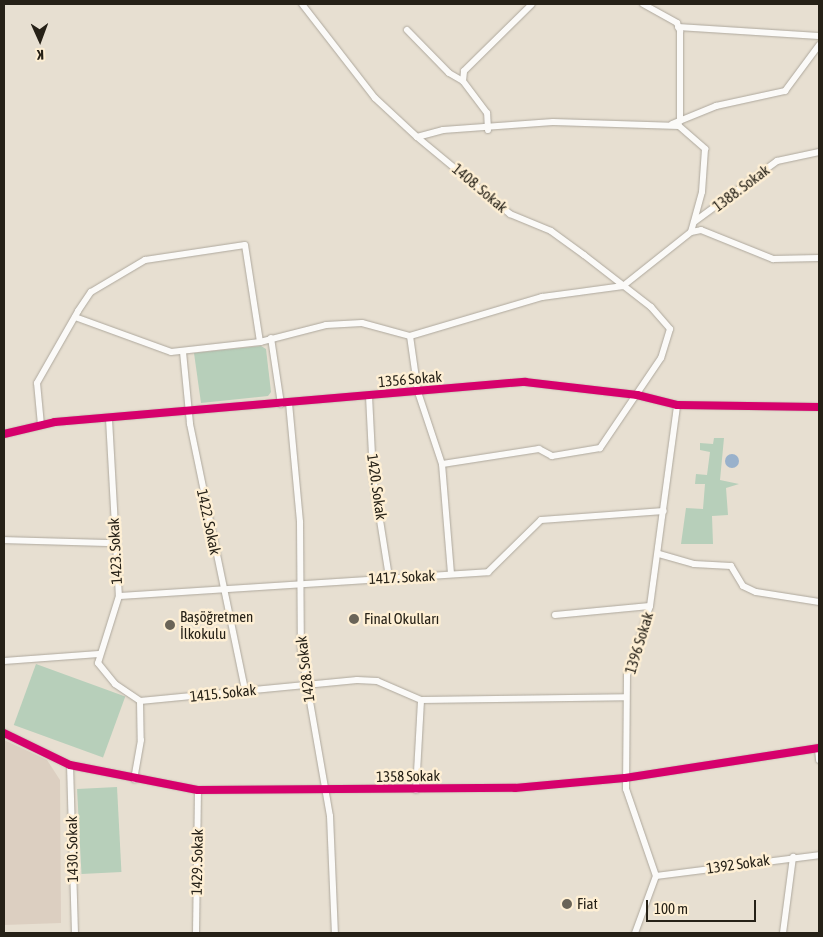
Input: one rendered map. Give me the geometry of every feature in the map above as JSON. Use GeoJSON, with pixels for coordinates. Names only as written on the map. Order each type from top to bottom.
{"type":"FeatureCollection","features":[{"type":"Feature","properties":{"kind":"street","name":"1408. Sokak"},"geometry":{"type":"LineString","coordinates":[[302,4],[375,98],[417,137],[510,214],[551,231],[651,307],[670,329],[661,358],[600,448],[552,456],[538,449],[442,464]]}},
{"type":"Feature","properties":{"kind":"street"},"geometry":{"type":"LineString","coordinates":[[463,80],[468,64],[532,4]]}},
{"type":"Feature","properties":{"kind":"street"},"geometry":{"type":"LineString","coordinates":[[643,4],[654,6],[678,27],[819,36]]}},
{"type":"Feature","properties":{"kind":"street"},"geometry":{"type":"LineString","coordinates":[[678,27],[680,121]]}},
{"type":"Feature","properties":{"kind":"street"},"geometry":{"type":"LineString","coordinates":[[408,30],[449,73],[463,80],[488,113],[488,130]]}},
{"type":"Feature","properties":{"kind":"street"},"geometry":{"type":"LineString","coordinates":[[671,125],[716,106],[785,91],[819,45]]}},
{"type":"Feature","properties":{"kind":"street"},"geometry":{"type":"LineString","coordinates":[[417,137],[443,130],[488,130],[553,122],[671,125],[687,131],[705,149],[702,192],[691,232]]}},
{"type":"Feature","properties":{"kind":"street","name":"1388. Sokak"},"geometry":{"type":"LineString","coordinates":[[694,222],[777,161],[819,152]]}},
{"type":"Feature","properties":{"kind":"street"},"geometry":{"type":"LineString","coordinates":[[75,316],[158,349],[183,352],[260,342],[326,325],[362,323],[410,336],[542,297],[623,286],[691,232],[701,230],[773,259],[819,258]]}},
{"type":"Feature","properties":{"kind":"street"},"geometry":{"type":"LineString","coordinates":[[41,425],[35,398],[37,383],[75,316],[91,292],[145,260],[245,245],[260,342]]}},
{"type":"Feature","properties":{"kind":"street"},"geometry":{"type":"LineString","coordinates":[[410,336],[418,392],[442,464],[451,574]]}},
{"type":"Feature","properties":{"kind":"street"},"geometry":{"type":"LineString","coordinates":[[271,338],[281,404]]}},
{"type":"Feature","properties":{"kind":"street","name":"1422. Sokak"},"geometry":{"type":"LineString","coordinates":[[183,352],[190,413],[245,690]]}},
{"type":"Feature","properties":{"kind":"street","name":"1356 Sokak"},"geometry":{"type":"LineString","coordinates":[[4,434],[41,425],[525,382],[637,395],[677,405],[819,407]]}},
{"type":"Feature","properties":{"kind":"street","name":"1420. Sokak"},"geometry":{"type":"LineString","coordinates":[[369,396],[373,476],[390,577]]}},
{"type":"Feature","properties":{"kind":"street","name":"1428. Sokak"},"geometry":{"type":"LineString","coordinates":[[289,404],[306,686],[325,791],[336,933]]}},
{"type":"Feature","properties":{"kind":"street","name":"1396 Sokak"},"geometry":{"type":"LineString","coordinates":[[656,876],[625,778],[626,697],[630,664],[650,606],[659,554],[677,405]]}},
{"type":"Feature","properties":{"kind":"street","name":"1423. Sokak"},"geometry":{"type":"LineString","coordinates":[[99,654],[119,596],[113,543],[109,419]]}},
{"type":"Feature","properties":{"kind":"street","name":"1417. Sokak"},"geometry":{"type":"LineString","coordinates":[[119,596],[223,586],[451,574],[495,568],[530,527],[554,516],[664,511]]}},
{"type":"Feature","properties":{"kind":"street"},"geometry":{"type":"LineString","coordinates":[[4,540],[113,543]]}},
{"type":"Feature","properties":{"kind":"street"},"geometry":{"type":"LineString","coordinates":[[659,554],[694,564],[731,566],[743,586],[756,592],[819,602]]}},
{"type":"Feature","properties":{"kind":"street"},"geometry":{"type":"LineString","coordinates":[[555,615],[650,606]]}},
{"type":"Feature","properties":{"kind":"street"},"geometry":{"type":"LineString","coordinates":[[4,661],[99,654],[102,671],[140,702],[141,740],[134,780]]}},
{"type":"Feature","properties":{"kind":"street","name":"1415. Sokak"},"geometry":{"type":"LineString","coordinates":[[140,702],[245,690],[377,681],[421,700]]}},
{"type":"Feature","properties":{"kind":"street"},"geometry":{"type":"LineString","coordinates":[[416,790],[421,700],[626,697]]}},
{"type":"Feature","properties":{"kind":"street","name":"1358 Sokak"},"geometry":{"type":"LineString","coordinates":[[4,733],[70,765],[134,780],[198,790],[325,791],[515,788],[625,778],[818,748]]}},
{"type":"Feature","properties":{"kind":"street"},"geometry":{"type":"LineString","coordinates":[[818,748],[819,760]]}},
{"type":"Feature","properties":{"kind":"street","name":"1430. Sokak"},"geometry":{"type":"LineString","coordinates":[[70,765],[74,933]]}},
{"type":"Feature","properties":{"kind":"street","name":"1429. Sokak"},"geometry":{"type":"LineString","coordinates":[[196,933],[198,790]]}},
{"type":"Feature","properties":{"kind":"street","name":"1392 Sokak"},"geometry":{"type":"LineString","coordinates":[[656,876],[819,855]]}},
{"type":"Feature","properties":{"kind":"street"},"geometry":{"type":"LineString","coordinates":[[783,933],[792,857]]}},
{"type":"Feature","properties":{"kind":"street"},"geometry":{"type":"LineString","coordinates":[[635,933],[656,876]]}},
{"type":"Feature","properties":{"kind":"shaded area"},"geometry":{"type":"Polygon","coordinates":[[[4,740],[47,760],[60,780],[61,923],[4,925],[4,740]]]}},
{"type":"Feature","properties":{"kind":"green space"},"geometry":{"type":"Polygon","coordinates":[[[261,346],[266,349],[271,392],[268,396],[201,403],[194,353],[261,346]]]}},
{"type":"Feature","properties":{"kind":"green space"},"geometry":{"type":"Polygon","coordinates":[[[714,438],[724,438],[720,480],[739,484],[726,488],[728,515],[712,516],[713,544],[681,544],[686,508],[703,509],[705,484],[695,484],[696,474],[707,475],[710,452],[700,450],[700,443],[713,444],[714,438]]]}},
{"type":"Feature","properties":{"kind":"green space"},"geometry":{"type":"Polygon","coordinates":[[[36,664],[125,696],[103,758],[14,725],[36,664]]]}},
{"type":"Feature","properties":{"kind":"green space"},"geometry":{"type":"Polygon","coordinates":[[[117,787],[121,872],[82,874],[77,789],[117,787]]]}},
{"type":"Feature","properties":{"kind":"water"},"geometry":{"type":"Polygon","coordinates":[[[729,454],[735,454],[739,461],[735,468],[729,468],[725,464],[725,458],[729,454]]]}},
{"type":"Feature","properties":{"kind":"cycle path"},"geometry":{"type":"LineString","coordinates":[[4,434],[55,422],[525,382],[637,395],[677,405],[819,407]]}},
{"type":"Feature","properties":{"kind":"cycle path"},"geometry":{"type":"LineString","coordinates":[[4,733],[70,765],[198,790],[515,788],[625,778],[819,748]]}},
{"type":"Feature","properties":{"kind":"place","name":"Final Okulları"},"geometry":{"type":"Point","coordinates":[354,619]}},
{"type":"Feature","properties":{"kind":"place","name":"Başöğretmen İlkokulu"},"geometry":{"type":"Point","coordinates":[170,625]}},
{"type":"Feature","properties":{"kind":"place","name":"Fiat"},"geometry":{"type":"Point","coordinates":[567,904]}}]}
